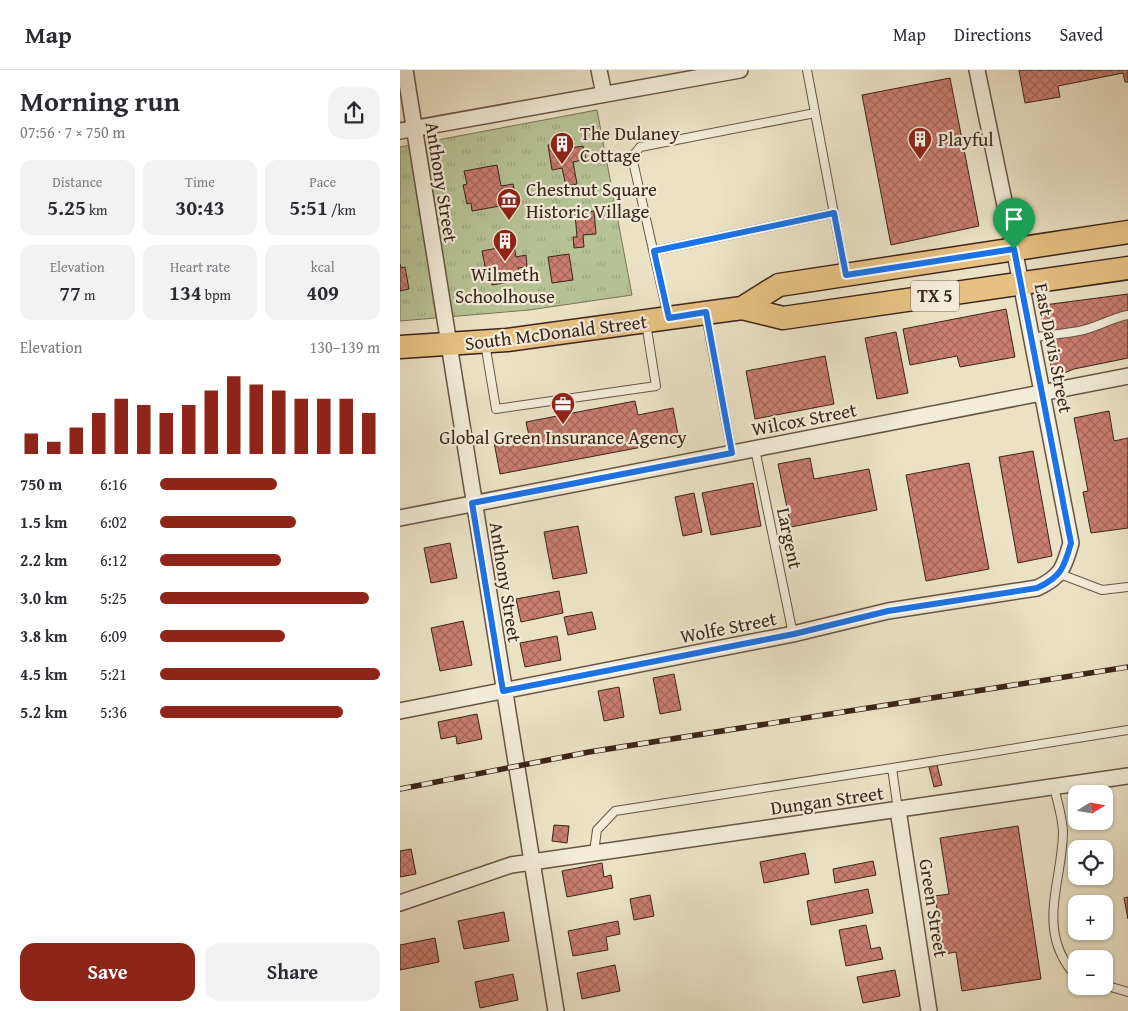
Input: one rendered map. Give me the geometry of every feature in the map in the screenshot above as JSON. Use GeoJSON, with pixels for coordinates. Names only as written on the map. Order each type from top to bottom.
{"type":"FeatureCollection","features":[{"type":"Feature","properties":{"kind":"main road","name":"South McDonald Street"},"geometry":{"type":"LineString","coordinates":[[742,308],[779,285],[1128,232]]}},
{"type":"Feature","properties":{"kind":"main road","name":"South McDonald Street"},"geometry":{"type":"LineString","coordinates":[[400,347],[485,342],[742,308],[783,318],[1128,268]]}},
{"type":"Feature","properties":{"kind":"street","name":"Anthony Street"},"geometry":{"type":"LineString","coordinates":[[405,70],[407,130],[447,344],[556,1011]]}},
{"type":"Feature","properties":{"kind":"street"},"geometry":{"type":"LineString","coordinates":[[599,70],[604,94]]}},
{"type":"Feature","properties":{"kind":"street"},"geometry":{"type":"LineString","coordinates":[[407,130],[740,70]]}},
{"type":"Feature","properties":{"kind":"street","name":"East Davis Street"},"geometry":{"type":"LineString","coordinates":[[977,70],[1022,283],[1041,392],[1071,543],[1060,574]]}},
{"type":"Feature","properties":{"kind":"street","name":"Wilcox Street"},"geometry":{"type":"LineString","coordinates":[[400,518],[1128,376]]}},
{"type":"Feature","properties":{"kind":"street","name":"Wolfe Street"},"geometry":{"type":"LineString","coordinates":[[400,712],[794,634],[888,611],[1037,588],[1054,580],[1060,574]]}},
{"type":"Feature","properties":{"kind":"street","name":"Dungan Street"},"geometry":{"type":"LineString","coordinates":[[400,903],[503,868],[531,862],[1128,776]]}},
{"type":"Feature","properties":{"kind":"street","name":"Green Street"},"geometry":{"type":"LineString","coordinates":[[898,810],[929,1011]]}},
{"type":"Feature","properties":{"kind":"lane"},"geometry":{"type":"LineString","coordinates":[[807,70],[846,275]]}},
{"type":"Feature","properties":{"kind":"lane"},"geometry":{"type":"LineString","coordinates":[[669,318],[632,157],[640,147],[815,113]]}},
{"type":"Feature","properties":{"kind":"lane"},"geometry":{"type":"LineString","coordinates":[[654,251],[834,213]]}},
{"type":"Feature","properties":{"kind":"lane"},"geometry":{"type":"LineString","coordinates":[[706,312],[732,453]]}},
{"type":"Feature","properties":{"kind":"lane"},"geometry":{"type":"LineString","coordinates":[[1031,338],[1079,332],[1098,326],[1113,318],[1128,315]]}},
{"type":"Feature","properties":{"kind":"lane"},"geometry":{"type":"LineString","coordinates":[[485,342],[496,409],[506,408],[656,386],[645,321]]}},
{"type":"Feature","properties":{"kind":"lane","name":"Largent"},"geometry":{"type":"LineString","coordinates":[[755,449],[794,634]]}},
{"type":"Feature","properties":{"kind":"lane"},"geometry":{"type":"LineString","coordinates":[[1060,574],[1102,590],[1128,587]]}},
{"type":"Feature","properties":{"kind":"lane"},"geometry":{"type":"LineString","coordinates":[[594,852],[597,830],[615,810],[1128,730]]}},
{"type":"Feature","properties":{"kind":"lane"},"geometry":{"type":"LineString","coordinates":[[892,768],[898,810]]}},
{"type":"Feature","properties":{"kind":"lane"},"geometry":{"type":"LineString","coordinates":[[1054,787],[1063,832],[1052,904],[1057,943],[1064,963],[1068,967]]}},
{"type":"Feature","properties":{"kind":"lane"},"geometry":{"type":"LineString","coordinates":[[1113,988],[1128,992]]}},
{"type":"Feature","properties":{"kind":"green space","name":"Chestnut Square Historic Village"},"geometry":{"type":"Polygon","coordinates":[[[597,110],[632,295],[529,310],[400,321],[400,147],[597,110]]]}},
{"type":"Feature","properties":{"kind":"building"},"geometry":{"type":"Polygon","coordinates":[[[1019,70],[1128,70],[1128,82],[1125,82],[1123,73],[1058,86],[1060,97],[1025,103],[1019,70]]]}},
{"type":"Feature","properties":{"kind":"building","name":"Playful"},"geometry":{"type":"Polygon","coordinates":[[[950,78],[979,226],[891,245],[862,95],[950,78]]]}},
{"type":"Feature","properties":{"kind":"building","name":"The Dulaney Cottage"},"geometry":{"type":"Polygon","coordinates":[[[564,142],[565,149],[583,146],[586,159],[573,162],[577,184],[566,186],[562,168],[552,170],[548,145],[564,142]]]}},
{"type":"Feature","properties":{"kind":"building"},"geometry":{"type":"Polygon","coordinates":[[[497,165],[501,186],[513,184],[517,203],[472,211],[471,203],[467,204],[463,185],[467,184],[464,171],[497,165]]]}},
{"type":"Feature","properties":{"kind":"building"},"geometry":{"type":"Polygon","coordinates":[[[594,211],[596,234],[583,235],[584,247],[574,248],[573,237],[577,237],[575,214],[594,211]]]}},
{"type":"Feature","properties":{"kind":"building","name":"Wilmeth Schoolhouse"},"geometry":{"type":"Polygon","coordinates":[[[514,245],[516,257],[526,255],[527,267],[518,268],[520,280],[492,285],[490,271],[486,271],[482,251],[514,245]]]}},
{"type":"Feature","properties":{"kind":"building"},"geometry":{"type":"Polygon","coordinates":[[[569,254],[573,280],[552,283],[548,257],[569,254]]]}},
{"type":"Feature","properties":{"kind":"building"},"geometry":{"type":"Polygon","coordinates":[[[400,264],[401,268],[405,267],[409,289],[400,291],[400,264]]]}},
{"type":"Feature","properties":{"kind":"building"},"geometry":{"type":"Polygon","coordinates":[[[1128,294],[1128,358],[1074,369],[1057,376],[1052,371],[1041,316],[1044,305],[1128,294]]]}},
{"type":"Feature","properties":{"kind":"building"},"geometry":{"type":"Polygon","coordinates":[[[1006,309],[1015,357],[960,367],[957,356],[910,365],[903,329],[1006,309]]]}},
{"type":"Feature","properties":{"kind":"building"},"geometry":{"type":"Polygon","coordinates":[[[896,332],[908,393],[877,399],[865,338],[896,332]]]}},
{"type":"Feature","properties":{"kind":"building"},"geometry":{"type":"Polygon","coordinates":[[[825,356],[834,404],[755,419],[746,371],[825,356]]]}},
{"type":"Feature","properties":{"kind":"building"},"geometry":{"type":"Polygon","coordinates":[[[635,401],[638,415],[673,408],[679,440],[500,474],[494,442],[529,436],[526,422],[635,401]]]}},
{"type":"Feature","properties":{"kind":"building"},"geometry":{"type":"Polygon","coordinates":[[[1109,411],[1114,441],[1128,438],[1128,528],[1091,533],[1083,492],[1088,491],[1074,418],[1109,411]]]}},
{"type":"Feature","properties":{"kind":"building"},"geometry":{"type":"Polygon","coordinates":[[[1033,451],[1052,556],[1018,563],[999,457],[1033,451]]]}},
{"type":"Feature","properties":{"kind":"building"},"geometry":{"type":"Polygon","coordinates":[[[810,458],[814,479],[869,469],[877,510],[791,527],[778,464],[810,458]]]}},
{"type":"Feature","properties":{"kind":"building"},"geometry":{"type":"Polygon","coordinates":[[[969,463],[989,569],[926,581],[906,475],[969,463]]]}},
{"type":"Feature","properties":{"kind":"building"},"geometry":{"type":"Polygon","coordinates":[[[753,483],[761,526],[711,535],[702,493],[753,483]]]}},
{"type":"Feature","properties":{"kind":"building"},"geometry":{"type":"Polygon","coordinates":[[[694,493],[702,532],[683,536],[675,497],[694,493]]]}},
{"type":"Feature","properties":{"kind":"building"},"geometry":{"type":"Polygon","coordinates":[[[578,526],[587,573],[553,579],[544,532],[578,526]]]}},
{"type":"Feature","properties":{"kind":"building"},"geometry":{"type":"Polygon","coordinates":[[[450,543],[457,578],[431,583],[424,548],[450,543]]]}},
{"type":"Feature","properties":{"kind":"building"},"geometry":{"type":"Polygon","coordinates":[[[559,591],[563,613],[521,622],[516,599],[559,591]]]}},
{"type":"Feature","properties":{"kind":"building"},"geometry":{"type":"Polygon","coordinates":[[[592,612],[596,629],[568,635],[564,617],[592,612]]]}},
{"type":"Feature","properties":{"kind":"building"},"geometry":{"type":"Polygon","coordinates":[[[463,621],[472,665],[440,671],[431,628],[463,621]]]}},
{"type":"Feature","properties":{"kind":"building"},"geometry":{"type":"Polygon","coordinates":[[[557,636],[561,660],[525,667],[520,643],[557,636]]]}},
{"type":"Feature","properties":{"kind":"building"},"geometry":{"type":"Polygon","coordinates":[[[674,674],[681,710],[660,714],[653,678],[674,674]]]}},
{"type":"Feature","properties":{"kind":"building"},"geometry":{"type":"Polygon","coordinates":[[[619,687],[624,717],[604,721],[598,691],[619,687]]]}},
{"type":"Feature","properties":{"kind":"building"},"geometry":{"type":"Polygon","coordinates":[[[477,714],[482,739],[457,744],[456,736],[441,739],[438,722],[477,714]]]}},
{"type":"Feature","properties":{"kind":"building"},"geometry":{"type":"Polygon","coordinates":[[[937,765],[942,785],[934,787],[929,767],[937,765]]]}},
{"type":"Feature","properties":{"kind":"building"},"geometry":{"type":"Polygon","coordinates":[[[554,825],[569,826],[567,843],[552,841],[554,825]]]}},
{"type":"Feature","properties":{"kind":"building"},"geometry":{"type":"Polygon","coordinates":[[[1018,826],[1041,979],[962,991],[956,952],[944,954],[935,896],[949,894],[940,838],[1018,826]]]}},
{"type":"Feature","properties":{"kind":"building"},"geometry":{"type":"Polygon","coordinates":[[[411,849],[416,874],[400,877],[400,851],[411,849]]]}},
{"type":"Feature","properties":{"kind":"building"},"geometry":{"type":"Polygon","coordinates":[[[805,853],[809,874],[764,883],[760,862],[805,853]]]}},
{"type":"Feature","properties":{"kind":"building"},"geometry":{"type":"Polygon","coordinates":[[[873,861],[876,875],[835,883],[833,869],[873,861]]]}},
{"type":"Feature","properties":{"kind":"building"},"geometry":{"type":"Polygon","coordinates":[[[602,863],[604,877],[611,875],[613,888],[567,897],[562,871],[602,863]]]}},
{"type":"Feature","properties":{"kind":"building"},"geometry":{"type":"Polygon","coordinates":[[[868,889],[873,913],[811,925],[807,901],[868,889]]]}},
{"type":"Feature","properties":{"kind":"building"},"geometry":{"type":"Polygon","coordinates":[[[650,895],[654,916],[634,920],[630,899],[650,895]]]}},
{"type":"Feature","properties":{"kind":"building"},"geometry":{"type":"Polygon","coordinates":[[[1128,897],[1128,919],[1124,898],[1128,897]]]}},
{"type":"Feature","properties":{"kind":"building"},"geometry":{"type":"Polygon","coordinates":[[[504,912],[509,941],[464,949],[458,921],[504,912]]]}},
{"type":"Feature","properties":{"kind":"building"},"geometry":{"type":"Polygon","coordinates":[[[618,921],[620,934],[606,937],[608,950],[573,956],[568,931],[618,921]]]}},
{"type":"Feature","properties":{"kind":"building"},"geometry":{"type":"Polygon","coordinates":[[[866,925],[871,949],[880,947],[883,959],[846,966],[839,930],[866,925]]]}},
{"type":"Feature","properties":{"kind":"building"},"geometry":{"type":"Polygon","coordinates":[[[435,938],[439,962],[400,970],[400,945],[435,938]]]}},
{"type":"Feature","properties":{"kind":"building"},"geometry":{"type":"Polygon","coordinates":[[[615,965],[620,991],[582,999],[577,973],[615,965]]]}},
{"type":"Feature","properties":{"kind":"building"},"geometry":{"type":"Polygon","coordinates":[[[895,970],[900,996],[863,1003],[857,977],[895,970]]]}},
{"type":"Feature","properties":{"kind":"building"},"geometry":{"type":"Polygon","coordinates":[[[513,974],[518,1000],[480,1008],[475,982],[513,974]]]}},
{"type":"Feature","properties":{"kind":"railway"},"geometry":{"type":"LineString","coordinates":[[400,789],[589,752],[1128,667]]}},
{"type":"Feature","properties":{"kind":"place","name":"Playful"},"geometry":{"type":"Point","coordinates":[920,160]}},
{"type":"Feature","properties":{"kind":"place","name":"The Dulaney Cottage"},"geometry":{"type":"Point","coordinates":[562,165]}},
{"type":"Feature","properties":{"kind":"place","name":"Chestnut Square Historic Village"},"geometry":{"type":"Point","coordinates":[509,221]}},
{"type":"Feature","properties":{"kind":"place","name":"Wilmeth Schoolhouse"},"geometry":{"type":"Point","coordinates":[505,262]}},
{"type":"Feature","properties":{"kind":"place","name":"Global Green Insurance Agency"},"geometry":{"type":"Point","coordinates":[563,425]}},
{"type":"Feature","properties":{"kind":"route"},"geometry":{"type":"LineString","coordinates":[[834,213],[846,275],[1014,249],[1071,543],[1060,574],[1054,580],[1037,588],[888,611],[794,634],[503,691],[472,503],[732,453],[706,312],[669,318],[654,251],[834,213]]}}]}
